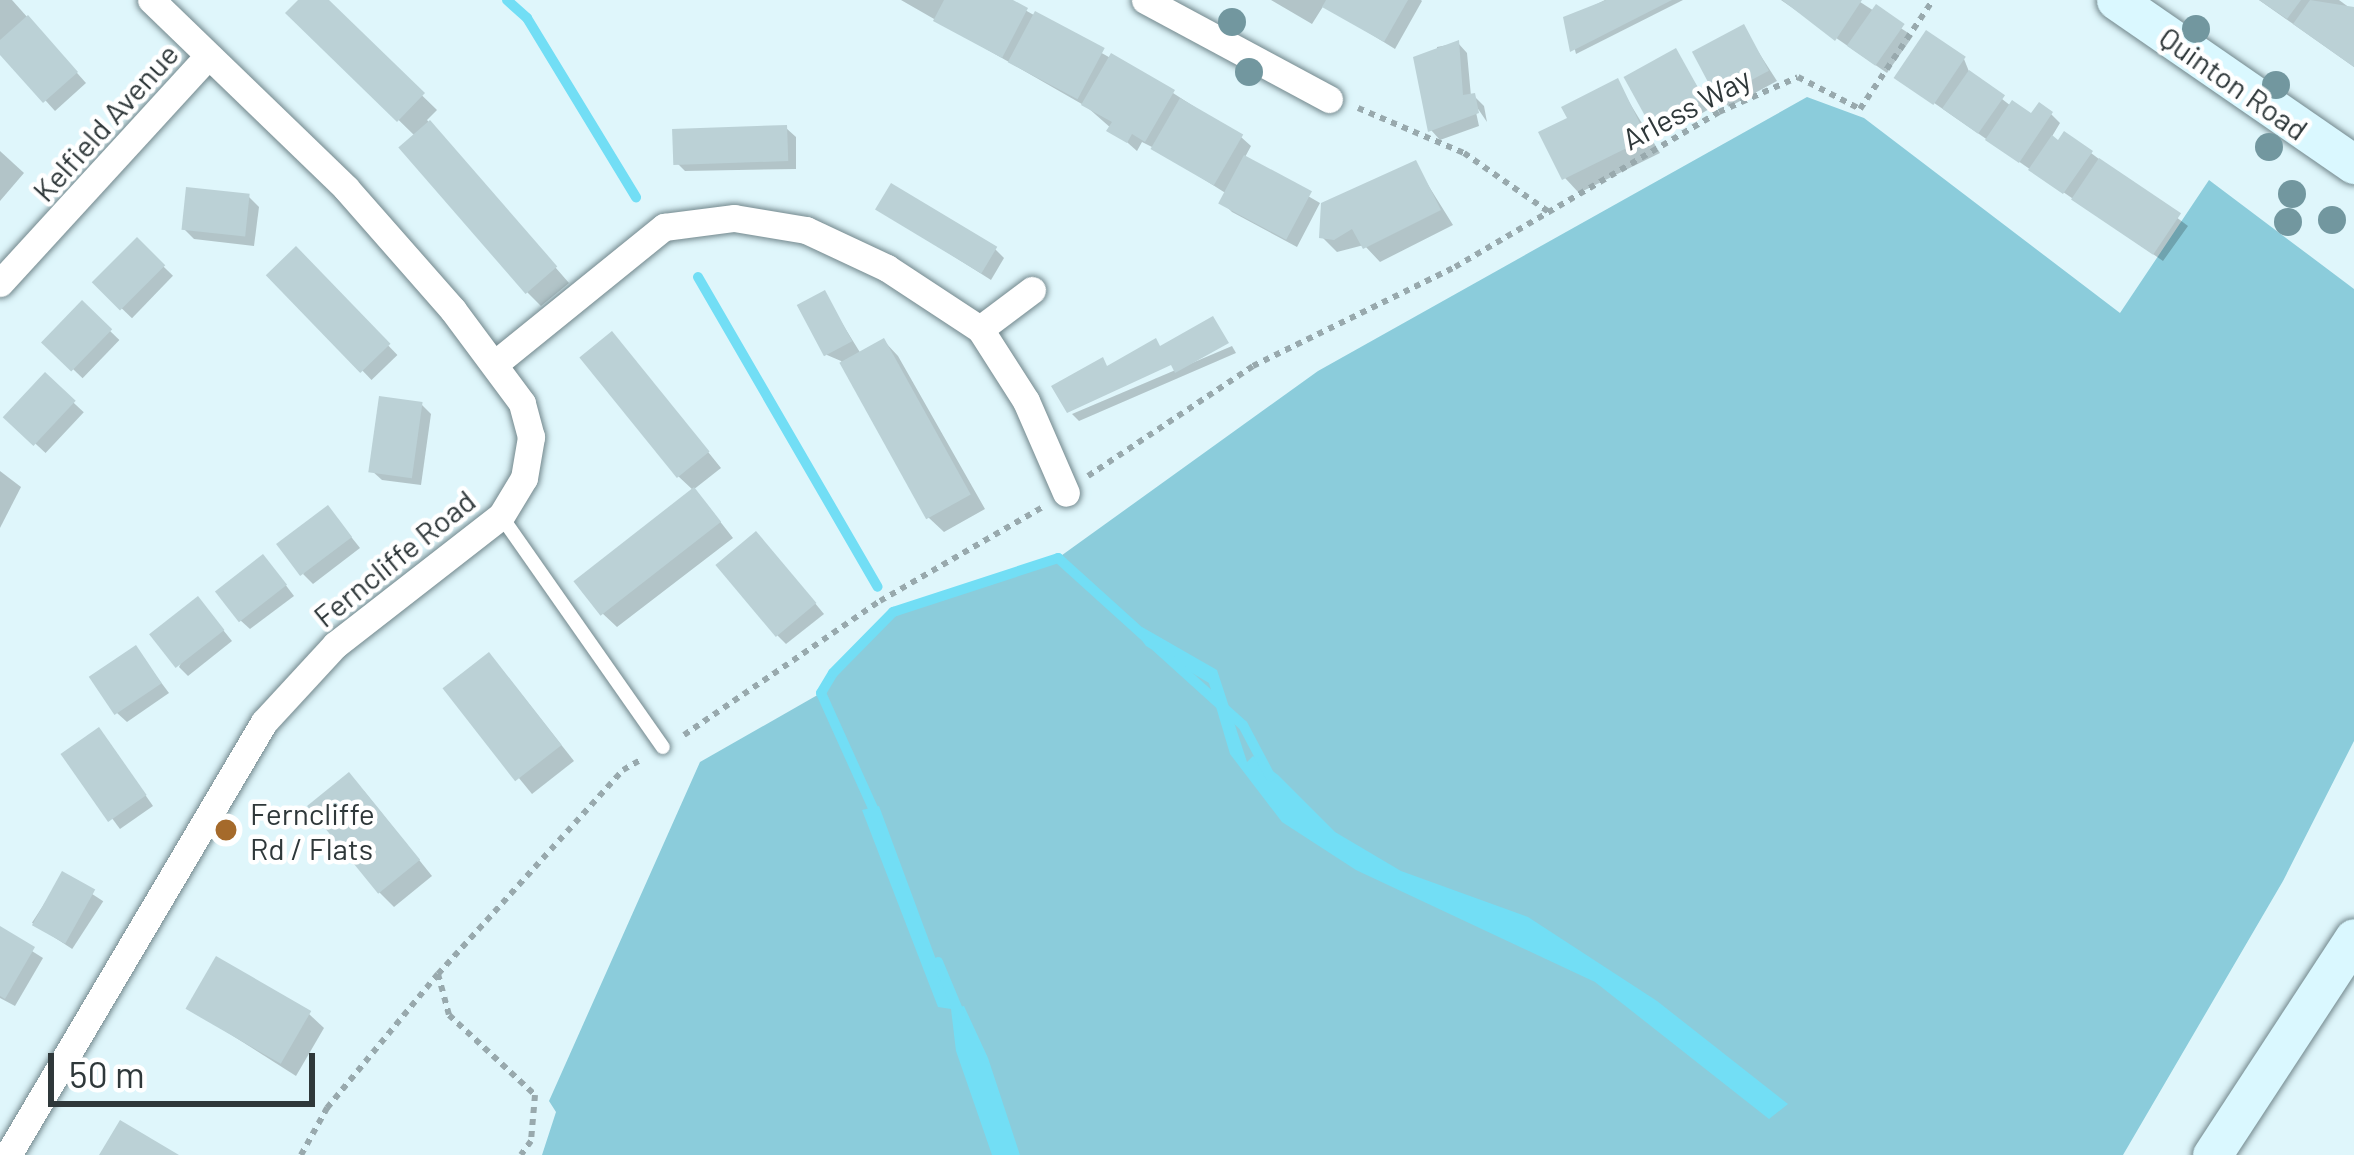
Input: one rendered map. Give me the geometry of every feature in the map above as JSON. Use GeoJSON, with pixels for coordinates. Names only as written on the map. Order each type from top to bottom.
{"type":"FeatureCollection","features":[{"type":"Feature","properties":{"kind":"street","name":"Ferncliffe Road"},"geometry":{"type":"LineString","coordinates":[[8,1155],[264,722],[335,645],[502,516],[524,478],[530,437],[522,403],[497,362],[346,188],[151,0]]}},
{"type":"Feature","properties":{"kind":"street"},"geometry":{"type":"LineString","coordinates":[[1145,0],[1329,99]]}},
{"type":"Feature","properties":{"kind":"street","name":"Quinton Road"},"geometry":{"type":"LineString","coordinates":[[2116,0],[2354,164]]}},
{"type":"Feature","properties":{"kind":"street","name":"Kelfield Avenue"},"geometry":{"type":"LineString","coordinates":[[0,283],[208,56]]}},
{"type":"Feature","properties":{"kind":"street"},"geometry":{"type":"LineString","coordinates":[[497,362],[664,227],[734,218],[806,230],[887,268],[980,328],[1026,400],[1066,493]]}},
{"type":"Feature","properties":{"kind":"street"},"geometry":{"type":"LineString","coordinates":[[980,328],[1032,290]]}},
{"type":"Feature","properties":{"kind":"street"},"geometry":{"type":"LineString","coordinates":[[2212,1155],[2354,938]]}},
{"type":"Feature","properties":{"kind":"lane"},"geometry":{"type":"LineString","coordinates":[[502,516],[663,747]]}},
{"type":"Feature","properties":{"kind":"path","name":"Arless Way"},"geometry":{"type":"LineString","coordinates":[[1549,212],[1798,77],[1860,109],[1933,0]]}},
{"type":"Feature","properties":{"kind":"path"},"geometry":{"type":"LineString","coordinates":[[301,1155],[327,1108],[438,974],[623,770],[880,601],[1066,493],[1253,367],[1549,212],[1464,153],[1329,99]]}},
{"type":"Feature","properties":{"kind":"path"},"geometry":{"type":"LineString","coordinates":[[438,974],[449,1015],[535,1095],[531,1141],[521,1155]]}},
{"type":"Feature","properties":{"kind":"shaded area"},"geometry":{"type":"Polygon","coordinates":[[[1807,97],[1864,118],[2120,313],[2209,180],[2354,289],[2354,741],[2283,881],[2123,1155],[542,1155],[556,1112],[549,1101],[700,762],[821,693],[893,612],[1058,558],[1318,371],[1807,97]]]}},
{"type":"Feature","properties":{"kind":"shaded area"},"geometry":{"type":"Polygon","coordinates":[[[1142,627],[1217,670],[1247,762],[1253,756],[1278,775],[1335,832],[1401,871],[1528,917],[1657,1001],[1788,1104],[1769,1119],[1595,982],[1356,870],[1282,822],[1230,754],[1209,683],[1146,646],[1138,635],[1142,627]]]}},
{"type":"Feature","properties":{"kind":"shaded area"},"geometry":{"type":"Polygon","coordinates":[[[879,806],[954,1008],[964,1006],[988,1058],[1020,1155],[992,1155],[956,1051],[951,1009],[938,1007],[862,810],[879,806]]]}},
{"type":"Feature","properties":{"kind":"building"},"geometry":{"type":"Polygon","coordinates":[[[298,0],[329,0],[425,93],[397,122],[285,13],[298,0]]]}},
{"type":"Feature","properties":{"kind":"building"},"geometry":{"type":"Polygon","coordinates":[[[944,0],[1013,0],[1028,8],[1002,58],[933,21],[944,0]]]}},
{"type":"Feature","properties":{"kind":"building"},"geometry":{"type":"Polygon","coordinates":[[[1326,0],[1408,0],[1384,42],[1322,7],[1326,0]]]}},
{"type":"Feature","properties":{"kind":"building"},"geometry":{"type":"Polygon","coordinates":[[[1606,0],[1672,0],[1570,52],[1563,17],[1606,0]]]}},
{"type":"Feature","properties":{"kind":"building"},"geometry":{"type":"Polygon","coordinates":[[[1782,0],[1862,0],[1835,41],[1782,0]]]}},
{"type":"Feature","properties":{"kind":"building"},"geometry":{"type":"Polygon","coordinates":[[[2259,0],[2301,0],[2287,19],[2259,0]]]}},
{"type":"Feature","properties":{"kind":"building"},"geometry":{"type":"Polygon","coordinates":[[[2310,0],[2354,7],[2354,67],[2293,24],[2310,0]]]}},
{"type":"Feature","properties":{"kind":"building"},"geometry":{"type":"Polygon","coordinates":[[[1876,4],[1905,24],[1875,66],[1847,46],[1876,4]]]}},
{"type":"Feature","properties":{"kind":"building"},"geometry":{"type":"Polygon","coordinates":[[[1035,11],[1105,48],[1078,99],[1008,62],[1035,11]]]}},
{"type":"Feature","properties":{"kind":"building"},"geometry":{"type":"Polygon","coordinates":[[[28,15],[78,72],[43,103],[0,55],[0,40],[28,15]]]}},
{"type":"Feature","properties":{"kind":"building"},"geometry":{"type":"Polygon","coordinates":[[[1744,24],[1769,71],[1717,98],[1692,52],[1744,24]]]}},
{"type":"Feature","properties":{"kind":"building"},"geometry":{"type":"Polygon","coordinates":[[[1926,30],[1966,57],[1933,105],[1894,78],[1926,30]]]}},
{"type":"Feature","properties":{"kind":"building"},"geometry":{"type":"Polygon","coordinates":[[[1459,40],[1463,95],[1475,93],[1479,113],[1428,132],[1413,57],[1459,40]]]}},
{"type":"Feature","properties":{"kind":"building"},"geometry":{"type":"Polygon","coordinates":[[[1676,48],[1704,98],[1651,127],[1624,77],[1676,48]]]}},
{"type":"Feature","properties":{"kind":"building"},"geometry":{"type":"Polygon","coordinates":[[[1111,53],[1175,90],[1145,142],[1132,134],[1127,143],[1106,131],[1112,122],[1081,105],[1111,53]]]}},
{"type":"Feature","properties":{"kind":"building"},"geometry":{"type":"Polygon","coordinates":[[[1969,70],[2005,95],[1978,134],[1942,109],[1969,70]]]}},
{"type":"Feature","properties":{"kind":"building"},"geometry":{"type":"Polygon","coordinates":[[[1618,78],[1647,138],[1562,180],[1538,132],[1567,118],[1561,107],[1618,78]]]}},
{"type":"Feature","properties":{"kind":"building"},"geometry":{"type":"Polygon","coordinates":[[[1180,98],[1243,134],[1214,186],[1150,149],[1180,98]]]}},
{"type":"Feature","properties":{"kind":"building"},"geometry":{"type":"Polygon","coordinates":[[[2012,100],[2031,113],[2039,102],[2053,112],[2019,163],[1985,140],[2012,100]]]}},
{"type":"Feature","properties":{"kind":"building"},"geometry":{"type":"Polygon","coordinates":[[[430,120],[557,266],[526,294],[398,148],[430,120]]]}},
{"type":"Feature","properties":{"kind":"building"},"geometry":{"type":"Polygon","coordinates":[[[787,125],[788,161],[673,165],[672,129],[787,125]]]}},
{"type":"Feature","properties":{"kind":"building"},"geometry":{"type":"Polygon","coordinates":[[[2064,131],[2093,151],[2063,194],[2028,170],[2052,135],[2058,140],[2064,131]]]}},
{"type":"Feature","properties":{"kind":"building"},"geometry":{"type":"Polygon","coordinates":[[[1244,155],[1312,191],[1286,240],[1218,204],[1244,155]]]}},
{"type":"Feature","properties":{"kind":"building"},"geometry":{"type":"Polygon","coordinates":[[[2099,158],[2181,213],[2153,255],[2071,199],[2099,158]]]}},
{"type":"Feature","properties":{"kind":"building"},"geometry":{"type":"Polygon","coordinates":[[[1416,160],[1441,210],[1363,249],[1352,229],[1334,240],[1319,238],[1321,203],[1416,160]]]}},
{"type":"Feature","properties":{"kind":"building"},"geometry":{"type":"Polygon","coordinates":[[[891,183],[997,247],[981,273],[875,210],[891,183]]]}},
{"type":"Feature","properties":{"kind":"building"},"geometry":{"type":"Polygon","coordinates":[[[186,187],[250,194],[245,236],[182,230],[186,187]]]}},
{"type":"Feature","properties":{"kind":"building"},"geometry":{"type":"Polygon","coordinates":[[[137,237],[165,265],[120,311],[92,282],[137,237]]]}},
{"type":"Feature","properties":{"kind":"building"},"geometry":{"type":"Polygon","coordinates":[[[296,246],[390,344],[360,373],[266,275],[296,246]]]}},
{"type":"Feature","properties":{"kind":"building"},"geometry":{"type":"Polygon","coordinates":[[[825,290],[852,341],[824,356],[797,305],[825,290]]]}},
{"type":"Feature","properties":{"kind":"building"},"geometry":{"type":"Polygon","coordinates":[[[82,300],[112,329],[71,372],[41,342],[82,300]]]}},
{"type":"Feature","properties":{"kind":"building"},"geometry":{"type":"Polygon","coordinates":[[[1213,316],[1229,343],[1175,373],[1171,365],[1067,413],[1051,386],[1103,357],[1107,366],[1156,338],[1160,346],[1213,316]]]}},
{"type":"Feature","properties":{"kind":"building"},"geometry":{"type":"Polygon","coordinates":[[[612,331],[710,451],[677,478],[579,357],[612,331]]]}},
{"type":"Feature","properties":{"kind":"building"},"geometry":{"type":"Polygon","coordinates":[[[884,338],[971,495],[926,519],[839,363],[884,338]]]}},
{"type":"Feature","properties":{"kind":"building"},"geometry":{"type":"Polygon","coordinates":[[[45,372],[76,401],[33,446],[3,417],[45,372]]]}},
{"type":"Feature","properties":{"kind":"building"},"geometry":{"type":"Polygon","coordinates":[[[379,396],[423,402],[412,478],[368,472],[379,396]]]}},
{"type":"Feature","properties":{"kind":"building"},"geometry":{"type":"Polygon","coordinates":[[[694,487],[721,522],[601,616],[573,581],[694,487]]]}},
{"type":"Feature","properties":{"kind":"building"},"geometry":{"type":"Polygon","coordinates":[[[328,505],[352,537],[300,576],[276,544],[328,505]]]}},
{"type":"Feature","properties":{"kind":"building"},"geometry":{"type":"Polygon","coordinates":[[[756,531],[816,603],[776,637],[715,565],[756,531]]]}},
{"type":"Feature","properties":{"kind":"building"},"geometry":{"type":"Polygon","coordinates":[[[263,554],[287,585],[239,622],[215,592],[263,554]]]}},
{"type":"Feature","properties":{"kind":"building"},"geometry":{"type":"Polygon","coordinates":[[[198,596],[224,630],[176,668],[149,634],[198,596]]]}},
{"type":"Feature","properties":{"kind":"building"},"geometry":{"type":"Polygon","coordinates":[[[136,645],[162,683],[114,715],[89,677],[136,645]]]}},
{"type":"Feature","properties":{"kind":"building"},"geometry":{"type":"Polygon","coordinates":[[[489,652],[562,745],[515,781],[443,688],[489,652]]]}},
{"type":"Feature","properties":{"kind":"building"},"geometry":{"type":"Polygon","coordinates":[[[99,727],[147,795],[108,822],[60,754],[99,727]]]}},
{"type":"Feature","properties":{"kind":"building"},"geometry":{"type":"Polygon","coordinates":[[[349,772],[420,860],[378,894],[307,806],[349,772]]]}},
{"type":"Feature","properties":{"kind":"building"},"geometry":{"type":"Polygon","coordinates":[[[62,871],[95,889],[65,944],[32,925],[62,871]]]}},
{"type":"Feature","properties":{"kind":"building"},"geometry":{"type":"Polygon","coordinates":[[[0,926],[35,947],[5,999],[0,996],[0,926]]]}},
{"type":"Feature","properties":{"kind":"building"},"geometry":{"type":"Polygon","coordinates":[[[216,956],[311,1011],[281,1064],[186,1009],[216,956]]]}},
{"type":"Feature","properties":{"kind":"building"},"geometry":{"type":"Polygon","coordinates":[[[120,1120],[179,1155],[99,1155],[120,1120]]]}},
{"type":"Feature","properties":{"kind":"waterway"},"geometry":{"type":"LineString","coordinates":[[507,0],[527,18],[636,197]]}},
{"type":"Feature","properties":{"kind":"waterway"},"geometry":{"type":"LineString","coordinates":[[698,277],[878,587]]}},
{"type":"Feature","properties":{"kind":"waterway"},"geometry":{"type":"LineString","coordinates":[[877,817],[821,693],[833,673],[893,612],[1058,558],[1243,725],[1270,776]]}},
{"type":"Feature","properties":{"kind":"waterway"},"geometry":{"type":"LineString","coordinates":[[938,962],[961,1017]]}},
{"type":"Feature","properties":{"kind":"place","name":"Ferncliffe Rd / Flats"},"geometry":{"type":"Point","coordinates":[226,830]}}]}
